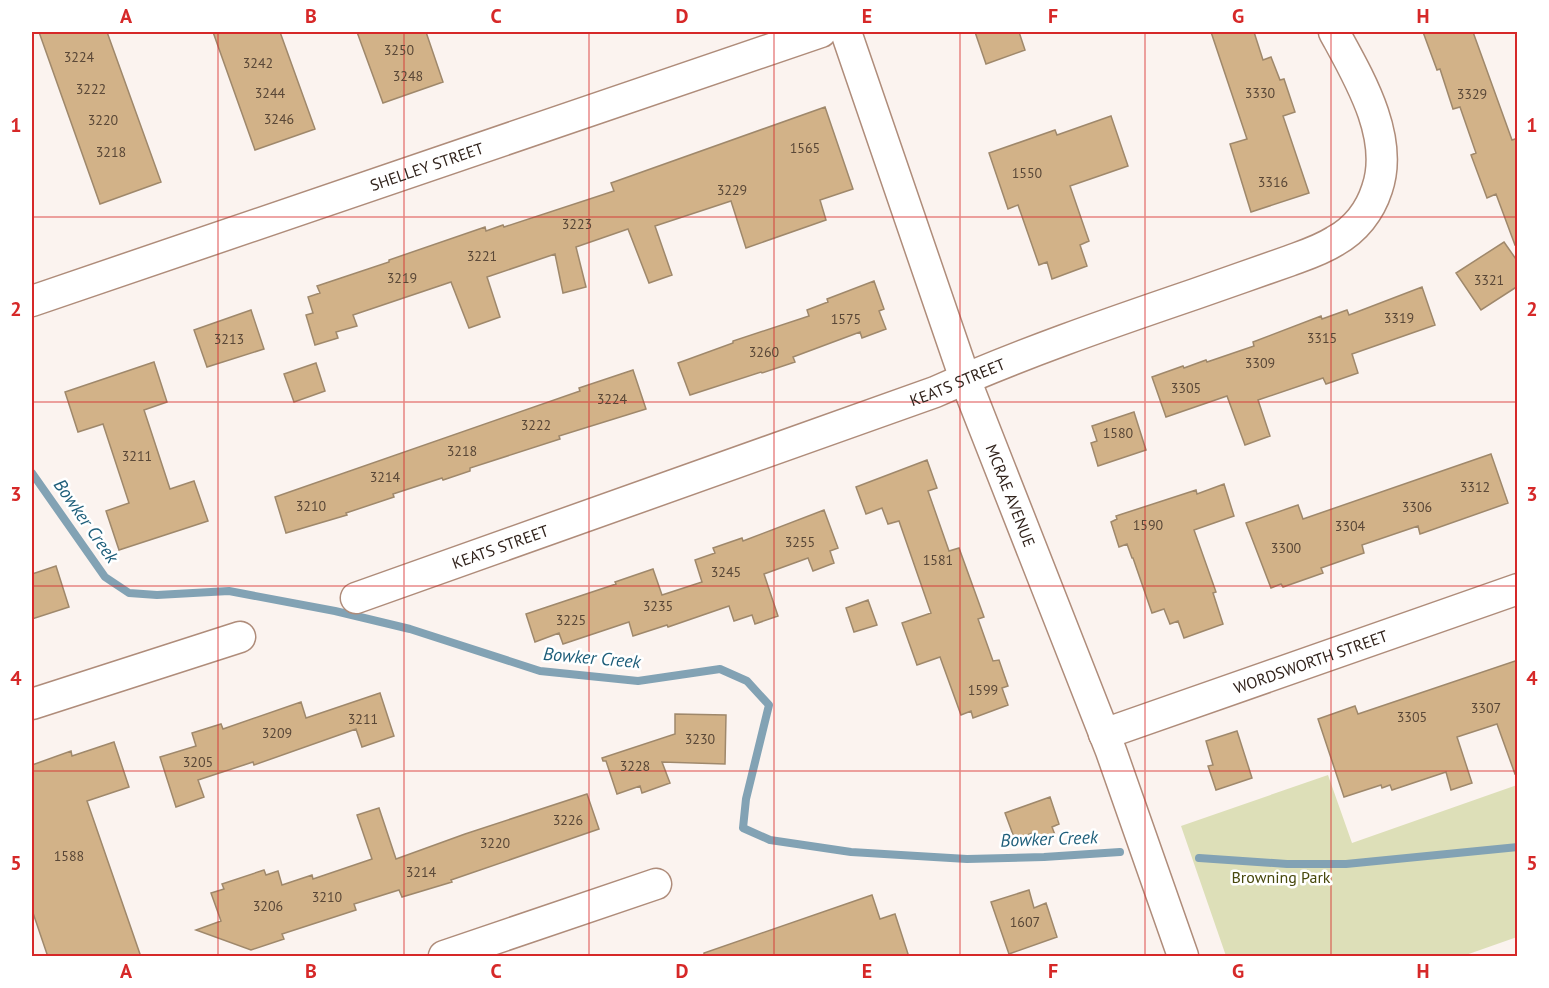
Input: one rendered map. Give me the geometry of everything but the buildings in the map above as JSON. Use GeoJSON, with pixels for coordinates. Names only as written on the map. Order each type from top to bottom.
{"type":"FeatureCollection","features":[{"type":"Feature","properties":{"kind":"street","name":"SHELLEY STREET"},"geometry":{"type":"LineString","coordinates":[[32,301],[821,32]]}},
{"type":"Feature","properties":{"kind":"street","name":"MCRAE AVENUE"},"geometry":{"type":"LineString","coordinates":[[846,32],[965,379],[1104,734],[1183,957]]}},
{"type":"Feature","properties":{"kind":"street","name":"KEATS STREET"},"geometry":{"type":"LineString","coordinates":[[356,598],[935,392],[995,365],[1314,251],[1337,240],[1350,231],[1370,206],[1381,172],[1382,154],[1365,90],[1334,32]]}},
{"type":"Feature","properties":{"kind":"street","name":"WORDSWORTH STREET"},"geometry":{"type":"LineString","coordinates":[[1104,734],[1518,589]]}},
{"type":"Feature","properties":{"kind":"street"},"geometry":{"type":"LineString","coordinates":[[32,704],[240,637]]}},
{"type":"Feature","properties":{"kind":"street"},"geometry":{"type":"LineString","coordinates":[[444,957],[656,884]]}},
{"type":"Feature","properties":{"kind":"green space","name":"Browning Park"},"geometry":{"type":"Polygon","coordinates":[[[1328,775],[1352,843],[1517,785],[1517,937],[1463,956],[1226,956],[1181,826],[1328,775]]]}},
{"type":"Feature","properties":{"kind":"waterway","name":"Bowker Creek"},"geometry":{"type":"LineString","coordinates":[[32,473],[105,577],[129,593],[157,595],[229,591],[335,611],[410,629],[540,671],[638,681],[720,669],[747,681],[769,705],[746,799],[743,828],[770,840],[851,852],[967,859],[1120,852]]}},
{"type":"Feature","properties":{"kind":"waterway","name":"Bowker Creek"},"geometry":{"type":"LineString","coordinates":[[1199,858],[1287,864],[1346,864],[1518,847]]}}]}
